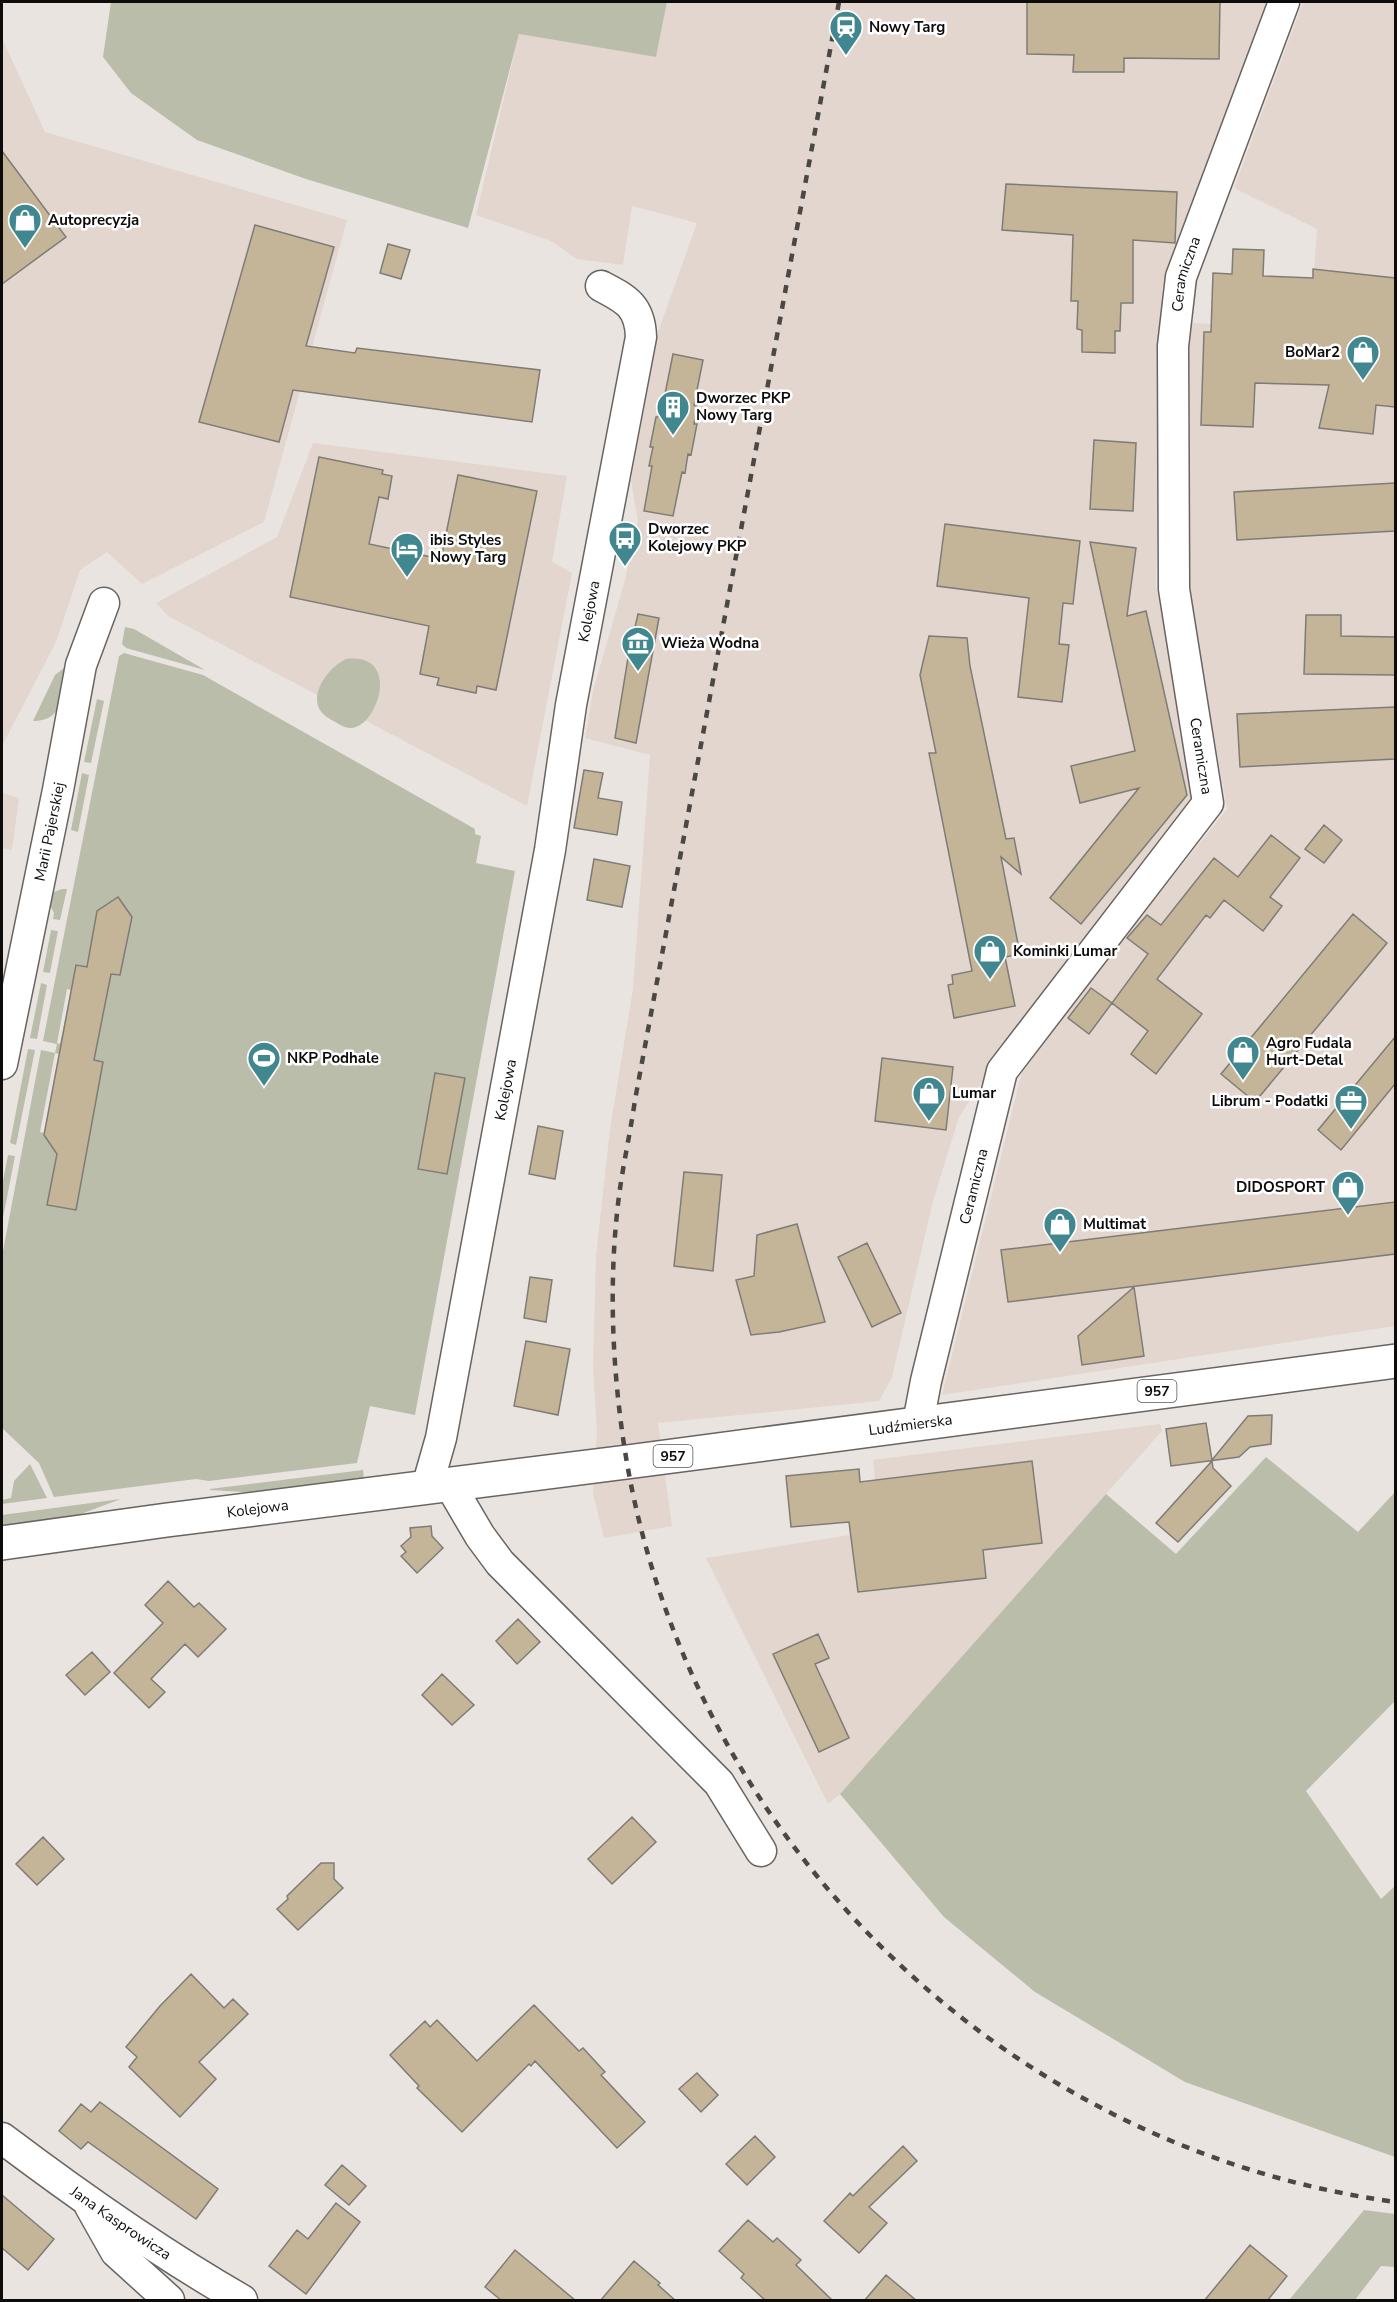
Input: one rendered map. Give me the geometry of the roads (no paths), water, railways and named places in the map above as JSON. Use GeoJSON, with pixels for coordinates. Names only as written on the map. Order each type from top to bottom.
{"type":"FeatureCollection","features":[{"type":"Feature","properties":{"kind":"main road","name":"Ludźmierska"},"geometry":{"type":"LineString","coordinates":[[439,1486],[1395,1361]]}},
{"type":"Feature","properties":{"kind":"main road","name":"Kolejowa"},"geometry":{"type":"LineString","coordinates":[[2,1543],[439,1486]]}},
{"type":"Feature","properties":{"kind":"street","name":"Ceramiczna"},"geometry":{"type":"LineString","coordinates":[[918,1422],[1002,1071],[1208,803],[1174,590],[1173,346],[1181,277],[1278,15]]}},
{"type":"Feature","properties":{"kind":"street","name":"Kolejowa"},"geometry":{"type":"LineString","coordinates":[[439,1486],[441,1438],[550,850],[571,705],[641,337],[640,322],[634,308],[601,286]]}},
{"type":"Feature","properties":{"kind":"street","name":"Marii Pajerskiej"},"geometry":{"type":"LineString","coordinates":[[2,1064],[58,790],[81,664],[104,603]]}},
{"type":"Feature","properties":{"kind":"street"},"geometry":{"type":"LineString","coordinates":[[439,1486],[500,1563],[719,1783],[761,1851]]}},
{"type":"Feature","properties":{"kind":"street","name":"Jana Kasprowicza"},"geometry":{"type":"LineString","coordinates":[[2,2139],[87,2200],[242,2301]]}},
{"type":"Feature","properties":{"kind":"street"},"geometry":{"type":"LineString","coordinates":[[87,2200],[117,2252],[169,2301]]}},
{"type":"Feature","properties":{"kind":"railway"},"geometry":{"type":"LineString","coordinates":[[839,2],[635,1100],[618,1204],[613,1263],[613,1321],[619,1409],[623,1438],[656,1582],[712,1717],[788,1839],[883,1948],[993,2041],[1117,2116],[1252,2170],[1396,2202]]}},
{"type":"Feature","properties":{"kind":"place","name":"Nowy Targ"},"geometry":{"type":"Point","coordinates":[846,56]}},
{"type":"Feature","properties":{"kind":"place","name":"Autoprecyzja"},"geometry":{"type":"Point","coordinates":[25,249]}},
{"type":"Feature","properties":{"kind":"place","name":"BoMar2"},"geometry":{"type":"Point","coordinates":[1363,381]}},
{"type":"Feature","properties":{"kind":"place","name":"Dworzec PKP Nowy Targ"},"geometry":{"type":"Point","coordinates":[673,436]}},
{"type":"Feature","properties":{"kind":"place","name":"Dworzec Kolejowy PKP"},"geometry":{"type":"Point","coordinates":[625,567]}},
{"type":"Feature","properties":{"kind":"place","name":"ibis Styles Nowy Targ"},"geometry":{"type":"Point","coordinates":[407,578]}},
{"type":"Feature","properties":{"kind":"place","name":"Wieża Wodna"},"geometry":{"type":"Point","coordinates":[638,672]}},
{"type":"Feature","properties":{"kind":"place","name":"Kominki Lumar"},"geometry":{"type":"Point","coordinates":[990,980]}},
{"type":"Feature","properties":{"kind":"place","name":"Agro Fudala Hurt-Detal"},"geometry":{"type":"Point","coordinates":[1243,1081]}},
{"type":"Feature","properties":{"kind":"place","name":"NKP Podhale"},"geometry":{"type":"Point","coordinates":[264,1087]}},
{"type":"Feature","properties":{"kind":"place","name":"Lumar"},"geometry":{"type":"Point","coordinates":[929,1122]}},
{"type":"Feature","properties":{"kind":"place","name":"Librum - Podatki"},"geometry":{"type":"Point","coordinates":[1351,1130]}},
{"type":"Feature","properties":{"kind":"place","name":"DIDOSPORT"},"geometry":{"type":"Point","coordinates":[1348,1216]}},
{"type":"Feature","properties":{"kind":"place","name":"Multimat"},"geometry":{"type":"Point","coordinates":[1060,1253]}}]}
